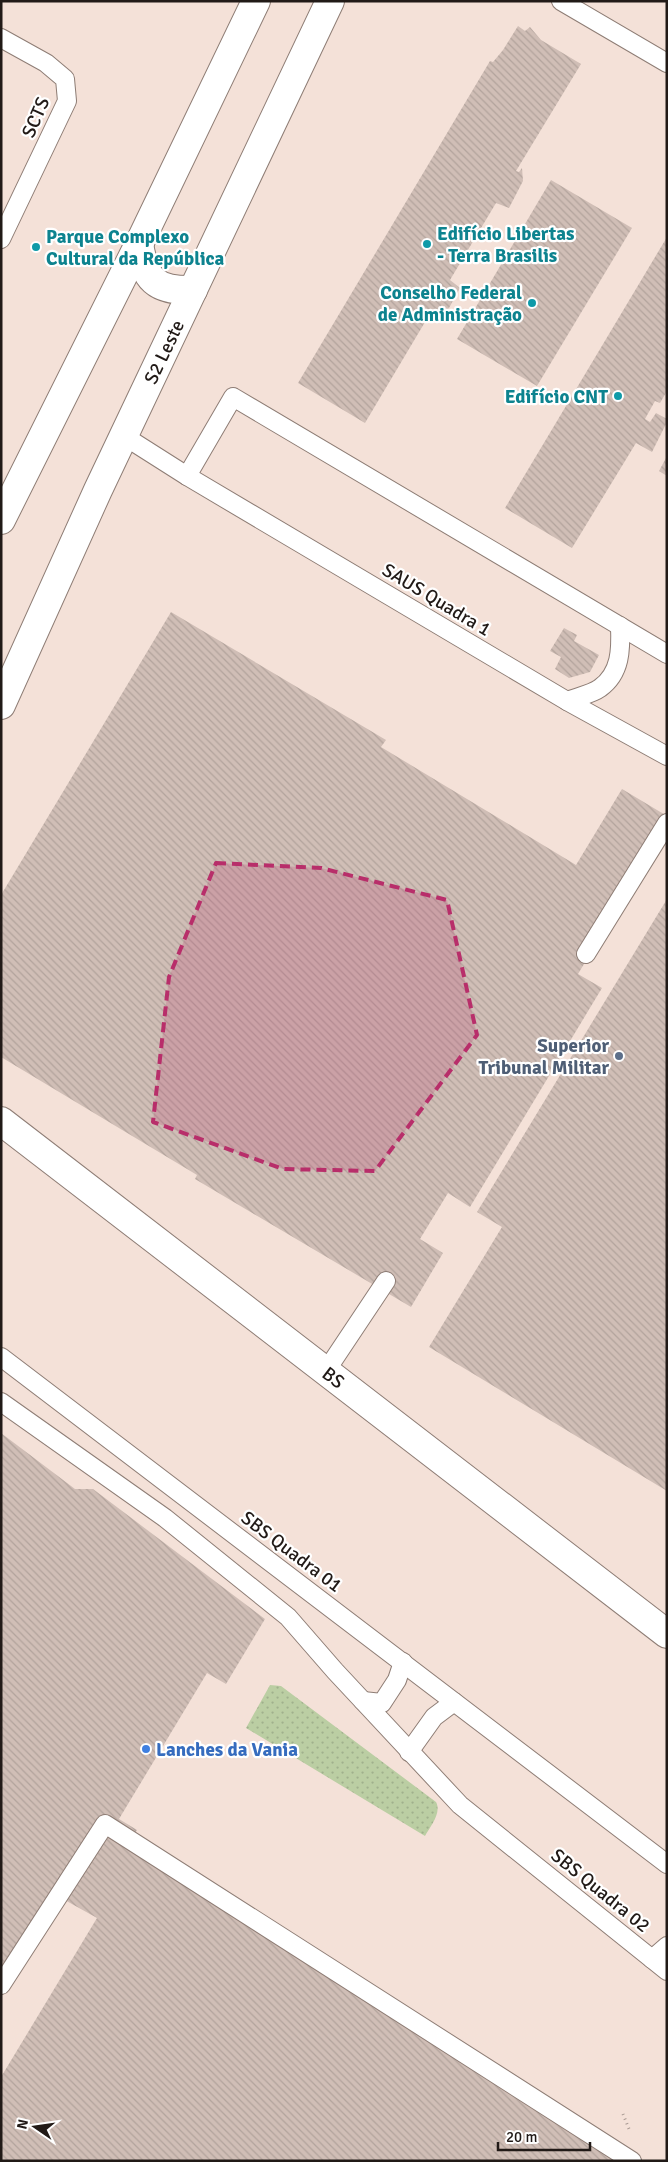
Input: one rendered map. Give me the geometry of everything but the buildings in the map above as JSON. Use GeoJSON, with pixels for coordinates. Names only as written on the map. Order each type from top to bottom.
{"type":"FeatureCollection","features":[{"type":"Feature","properties":{"kind":"main road"},"geometry":{"type":"LineString","coordinates":[[1,520],[139,244],[256,1]]}},
{"type":"Feature","properties":{"kind":"main road","name":"S2 Leste"},"geometry":{"type":"LineString","coordinates":[[1,705],[192,290],[330,1]]}},
{"type":"Feature","properties":{"kind":"main road"},"geometry":{"type":"LineString","coordinates":[[139,244],[143,266],[153,282],[173,290],[192,290]]}},
{"type":"Feature","properties":{"kind":"main road","name":"BS"},"geometry":{"type":"LineString","coordinates":[[1,1121],[667,1634]]}},
{"type":"Feature","properties":{"kind":"lane"},"geometry":{"type":"LineString","coordinates":[[561,1],[667,63]]}},
{"type":"Feature","properties":{"kind":"lane","name":"SCTS"},"geometry":{"type":"LineString","coordinates":[[1,38],[46,63],[64,79],[68,101],[1,239]]}},
{"type":"Feature","properties":{"kind":"lane"},"geometry":{"type":"LineString","coordinates":[[187,476],[233,397],[667,654]]}},
{"type":"Feature","properties":{"kind":"lane","name":"SAUS Quadra 1"},"geometry":{"type":"LineString","coordinates":[[124,436],[187,476],[567,701],[667,756]]}},
{"type":"Feature","properties":{"kind":"lane"},"geometry":{"type":"LineString","coordinates":[[567,701],[601,688],[615,670],[622,652],[620,626]]}},
{"type":"Feature","properties":{"kind":"lane"},"geometry":{"type":"LineString","coordinates":[[586,954],[667,823]]}},
{"type":"Feature","properties":{"kind":"lane"},"geometry":{"type":"LineString","coordinates":[[326,1371],[386,1281]]}},
{"type":"Feature","properties":{"kind":"lane","name":"SBS Quadra 01"},"geometry":{"type":"LineString","coordinates":[[1,1356],[667,1864]]}},
{"type":"Feature","properties":{"kind":"lane"},"geometry":{"type":"LineString","coordinates":[[1,1402],[165,1518],[258,1591],[288,1617],[410,1752],[434,1717],[454,1702]]}},
{"type":"Feature","properties":{"kind":"lane"},"geometry":{"type":"LineString","coordinates":[[362,1701],[382,1703],[397,1680],[403,1662]]}},
{"type":"Feature","properties":{"kind":"lane","name":"SBS Quadra 02"},"geometry":{"type":"LineString","coordinates":[[410,1752],[460,1805],[667,1971]]}},
{"type":"Feature","properties":{"kind":"lane"},"geometry":{"type":"LineString","coordinates":[[1,1985],[105,1824],[632,2161]]}},
{"type":"Feature","properties":{"kind":"lane"},"geometry":{"type":"LineString","coordinates":[[652,1959],[667,1946]]}},
{"type":"Feature","properties":{"kind":"highlighted area"},"geometry":{"type":"Polygon","coordinates":[[[216,863],[321,868],[447,900],[477,1035],[375,1171],[283,1169],[153,1122],[169,977],[216,863]]]}},
{"type":"Feature","properties":{"kind":"green space"},"geometry":{"type":"Polygon","coordinates":[[[270,1685],[281,1686],[436,1802],[438,1811],[425,1836],[246,1728],[270,1685]]]}},
{"type":"Feature","properties":{"kind":"place","name":"Edifício Libertas - Terra Brasilis"},"geometry":{"type":"Point","coordinates":[427,244]}},
{"type":"Feature","properties":{"kind":"place","name":"Parque Complexo Cultural da República"},"geometry":{"type":"Point","coordinates":[36,247]}},
{"type":"Feature","properties":{"kind":"place","name":"Conselho Federal de Administração"},"geometry":{"type":"Point","coordinates":[532,303]}},
{"type":"Feature","properties":{"kind":"place","name":"Edifício CNT"},"geometry":{"type":"Point","coordinates":[618,396]}},
{"type":"Feature","properties":{"kind":"place","name":"Superior Tribunal Militar"},"geometry":{"type":"Point","coordinates":[619,1056]}},
{"type":"Feature","properties":{"kind":"place","name":"Lanches da Vania"},"geometry":{"type":"Point","coordinates":[146,1749]}}]}
